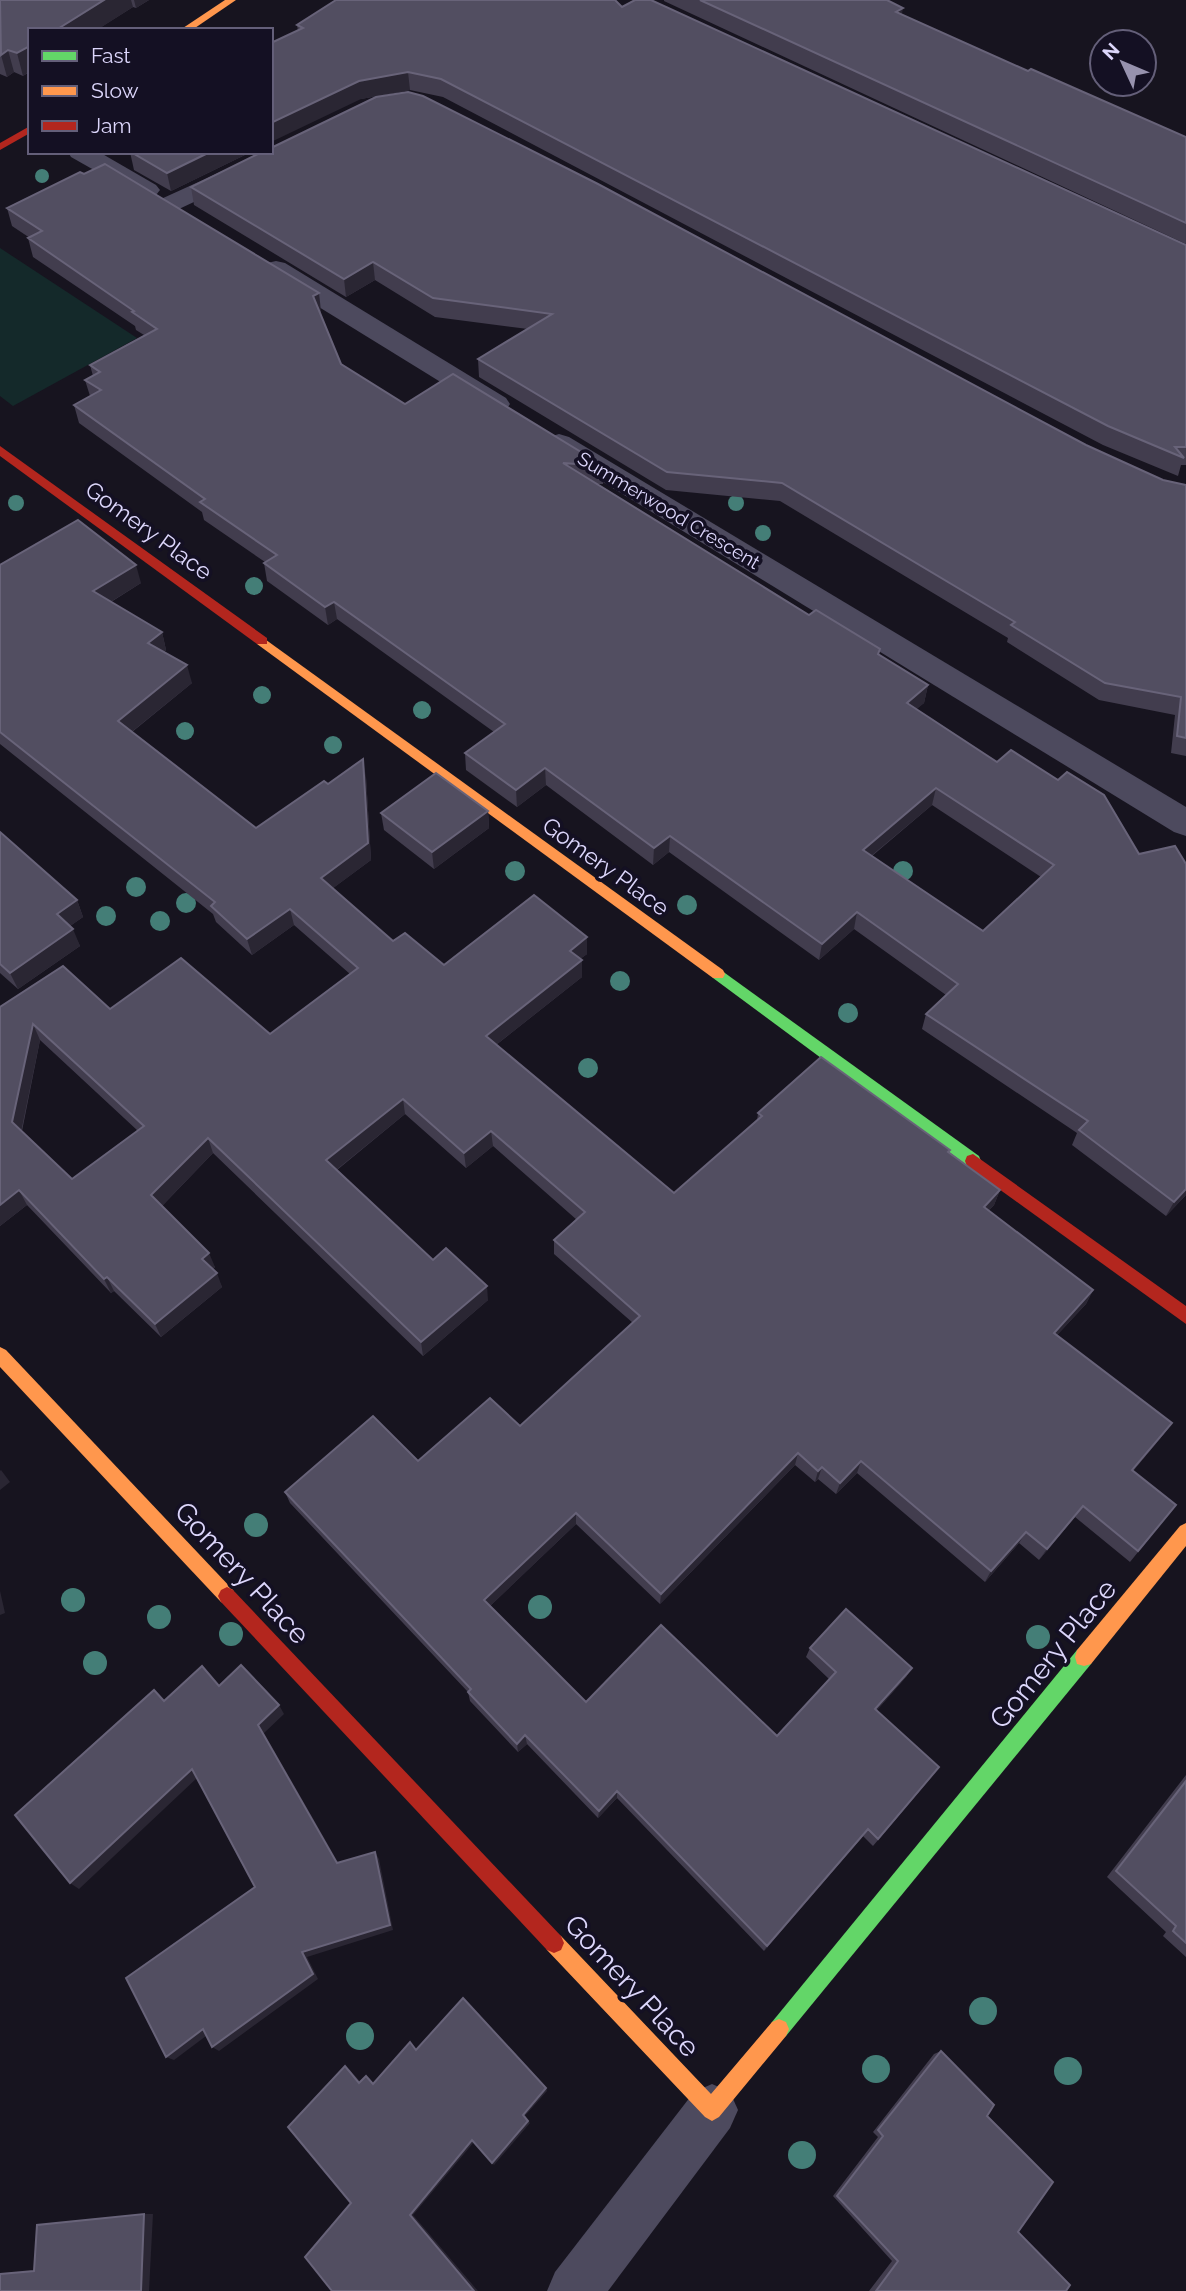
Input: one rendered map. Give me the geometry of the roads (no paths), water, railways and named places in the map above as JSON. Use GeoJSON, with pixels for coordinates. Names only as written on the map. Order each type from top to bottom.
{"type":"FeatureCollection","features":[{"type":"Feature","properties":{"kind":"street"},"geometry":{"type":"LineString","coordinates":[[188,28],[232,0]]}},
{"type":"Feature","properties":{"kind":"street"},"geometry":{"type":"LineString","coordinates":[[0,147],[28,131]]}},
{"type":"Feature","properties":{"kind":"street"},"geometry":{"type":"LineString","coordinates":[[83,154],[182,211],[256,163]]}},
{"type":"Feature","properties":{"kind":"street","name":"Summerwood Crescent"},"geometry":{"type":"LineString","coordinates":[[253,255],[1186,823]]}},
{"type":"Feature","properties":{"kind":"street","name":"Gomery Place"},"geometry":{"type":"LineString","coordinates":[[0,450],[1186,1317]]}},
{"type":"Feature","properties":{"kind":"street","name":"Gomery Place"},"geometry":{"type":"LineString","coordinates":[[0,1355],[712,2109],[1186,1532]]}},
{"type":"Feature","properties":{"kind":"street"},"geometry":{"type":"LineString","coordinates":[[574,2291],[712,2109]]}}]}
